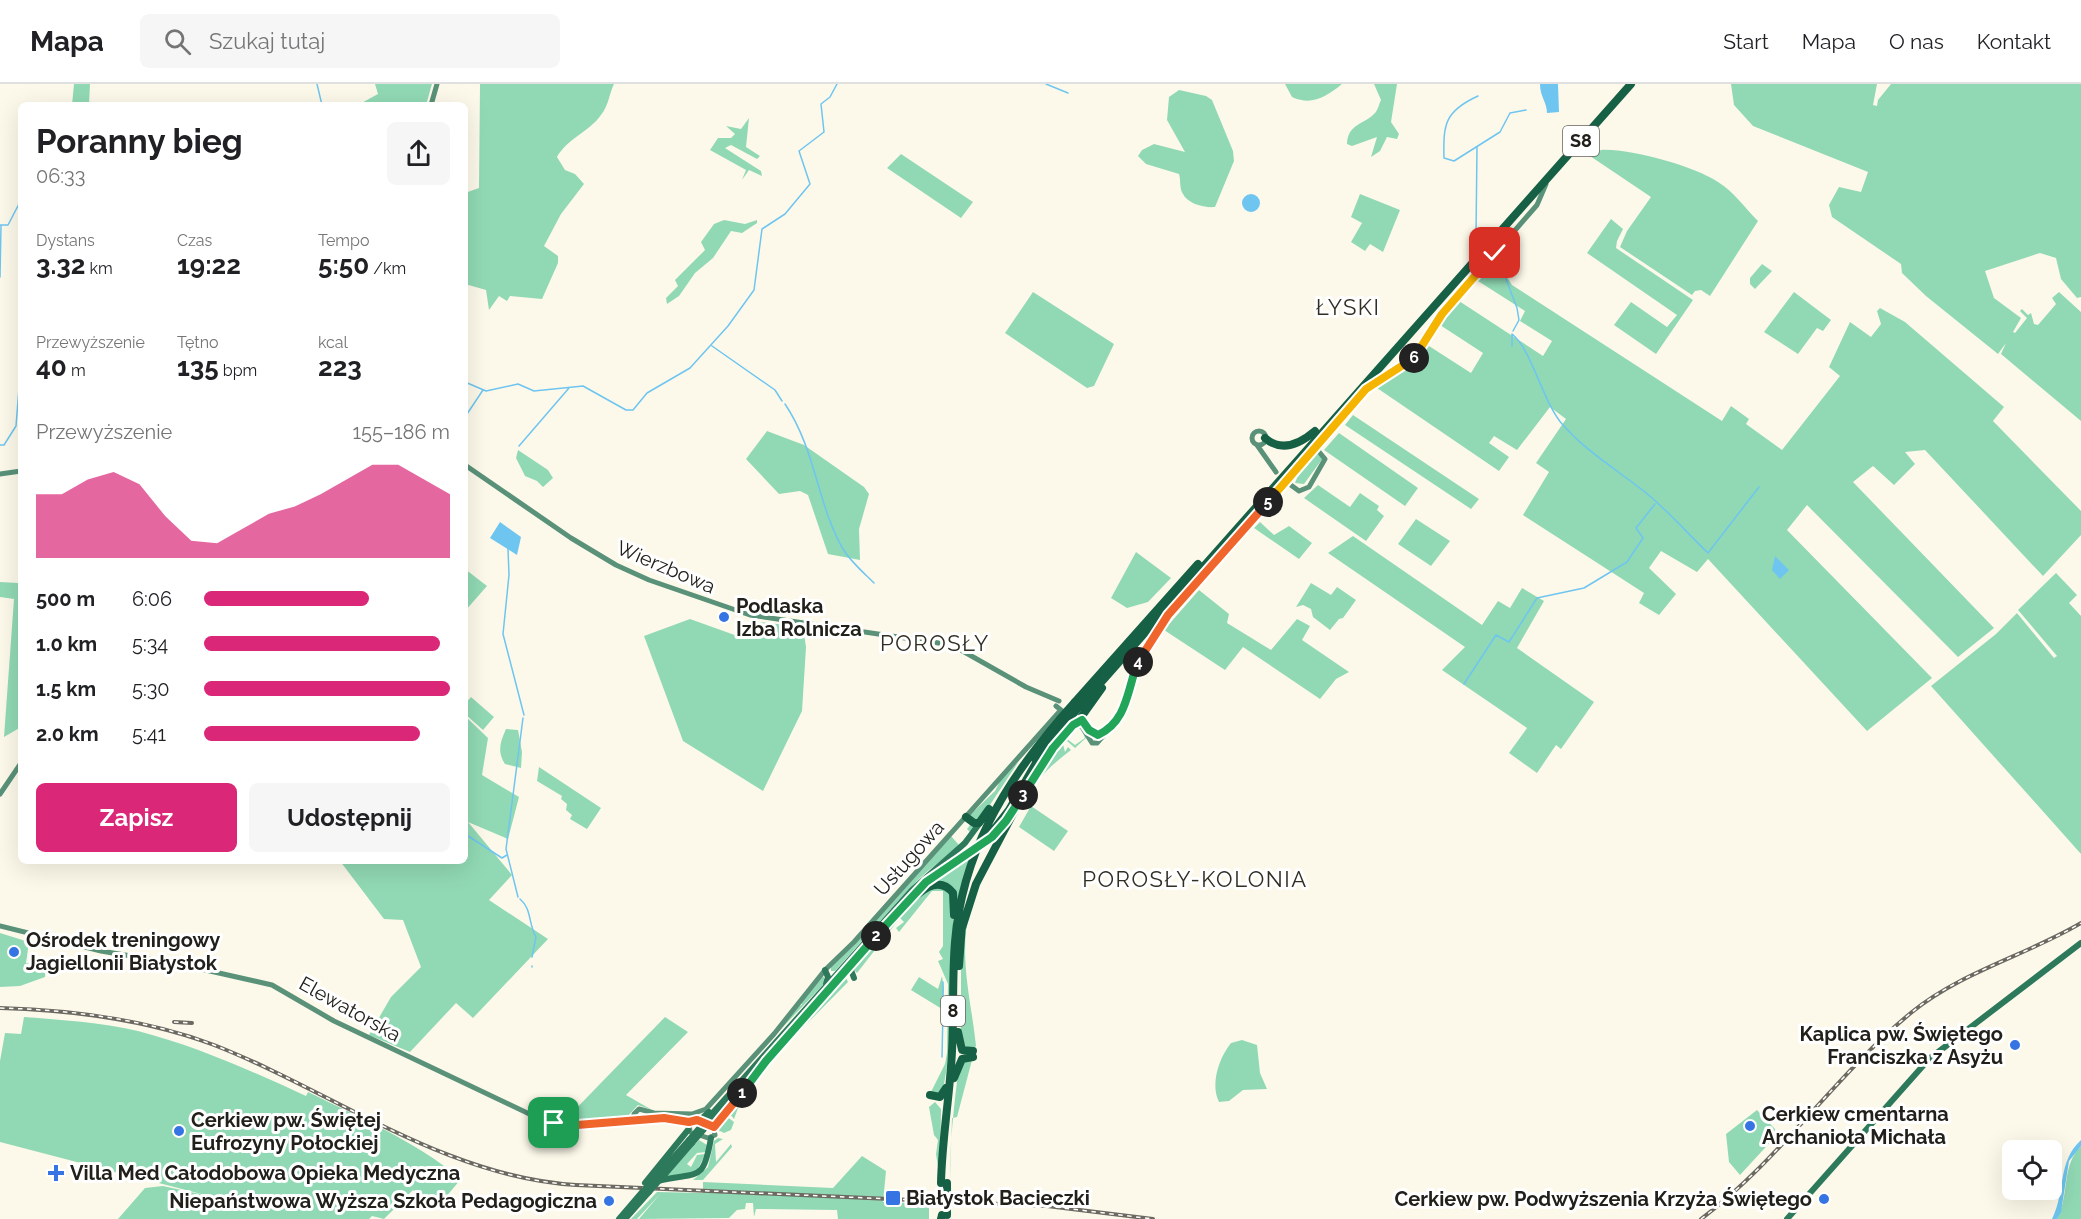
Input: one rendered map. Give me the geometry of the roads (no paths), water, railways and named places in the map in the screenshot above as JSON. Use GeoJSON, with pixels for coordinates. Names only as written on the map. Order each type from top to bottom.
{"type":"FeatureCollection","features":[{"type":"Feature","properties":{"kind":"highway","name":"S8"},"geometry":{"type":"LineString","coordinates":[[1530,197],[1633,84]]}},
{"type":"Feature","properties":{"kind":"highway","name":"8"},"geometry":{"type":"LineString","coordinates":[[944,1183],[951,1079],[955,942],[964,886],[981,834],[1012,779],[1043,740],[1060,712],[1078,704],[1143,634],[1530,197]]}},
{"type":"Feature","properties":{"kind":"highway","name":"8"},"geometry":{"type":"LineString","coordinates":[[1078,704],[1315,431],[1348,396],[1376,371]]}},
{"type":"Feature","properties":{"kind":"highway"},"geometry":{"type":"LineString","coordinates":[[1262,442],[1288,446],[1302,442],[1315,431]]}},
{"type":"Feature","properties":{"kind":"highway"},"geometry":{"type":"LineString","coordinates":[[1079,721],[1143,634]]}},
{"type":"Feature","properties":{"kind":"highway","name":"8"},"geometry":{"type":"LineString","coordinates":[[944,1217],[944,1121],[958,1032],[961,932],[971,879],[992,824],[1024,771],[1058,731],[1060,712]]}},
{"type":"Feature","properties":{"kind":"highway"},"geometry":{"type":"LineString","coordinates":[[968,855],[995,828],[1058,731]]}},
{"type":"Feature","properties":{"kind":"highway"},"geometry":{"type":"LineString","coordinates":[[966,817],[976,824],[984,817],[1018,765],[1043,740]]}},
{"type":"Feature","properties":{"kind":"highway"},"geometry":{"type":"LineString","coordinates":[[961,932],[976,884],[1025,791]]}},
{"type":"Feature","properties":{"kind":"highway"},"geometry":{"type":"LineString","coordinates":[[893,917],[930,885],[944,885],[954,897],[955,942]]}},
{"type":"Feature","properties":{"kind":"highway"},"geometry":{"type":"LineString","coordinates":[[944,1121],[941,1105],[930,1098],[943,1095],[962,1059],[973,1054],[961,1048],[958,1032]]}},
{"type":"Feature","properties":{"kind":"main road"},"geometry":{"type":"LineString","coordinates":[[712,1121],[749,1072],[824,988],[921,880],[965,843],[984,817]]}},
{"type":"Feature","properties":{"kind":"main road"},"geometry":{"type":"LineString","coordinates":[[619,1219],[712,1121],[926,882],[968,855]]}},
{"type":"Feature","properties":{"kind":"main road"},"geometry":{"type":"LineString","coordinates":[[1787,1219],[1929,1059],[2081,943]]}},
{"type":"Feature","properties":{"kind":"main road"},"geometry":{"type":"LineString","coordinates":[[838,980],[846,976],[854,978],[851,970],[855,961]]}},
{"type":"Feature","properties":{"kind":"main road"},"geometry":{"type":"LineString","coordinates":[[825,970],[832,973],[842,968]]}},
{"type":"Feature","properties":{"kind":"main road"},"geometry":{"type":"LineString","coordinates":[[824,988],[828,979],[825,970]]}},
{"type":"Feature","properties":{"kind":"main road"},"geometry":{"type":"LineString","coordinates":[[699,1121],[758,1057],[782,1035]]}},
{"type":"Feature","properties":{"kind":"main road"},"geometry":{"type":"LineString","coordinates":[[749,1072],[766,1061]]}},
{"type":"Feature","properties":{"kind":"main road"},"geometry":{"type":"LineString","coordinates":[[653,1182],[689,1126]]}},
{"type":"Feature","properties":{"kind":"main road"},"geometry":{"type":"LineString","coordinates":[[653,1182],[699,1172],[707,1162],[711,1138]]}},
{"type":"Feature","properties":{"kind":"main road"},"geometry":{"type":"LineString","coordinates":[[625,1219],[644,1191]]}},
{"type":"Feature","properties":{"kind":"street"},"geometry":{"type":"LineString","coordinates":[[431,102],[437,84]]}},
{"type":"Feature","properties":{"kind":"street"},"geometry":{"type":"LineString","coordinates":[[1079,721],[1060,712],[1064,701],[1079,721],[1095,735],[1109,729],[1122,712],[1137,666],[1168,615],[1372,384],[1416,356],[1442,314],[1537,205],[1543,188],[1633,84]]}},
{"type":"Feature","properties":{"kind":"street"},"geometry":{"type":"LineString","coordinates":[[1262,442],[1265,459],[1276,472]]}},
{"type":"Feature","properties":{"kind":"street"},"geometry":{"type":"LineString","coordinates":[[1288,483],[1299,491],[1310,487],[1326,459],[1315,447]]}},
{"type":"Feature","properties":{"kind":"street","name":"Wierzbowa"},"geometry":{"type":"LineString","coordinates":[[468,467],[565,534],[616,565],[649,580],[725,608],[761,617],[952,645],[1046,697],[1060,712]]}},
{"type":"Feature","properties":{"kind":"street"},"geometry":{"type":"LineString","coordinates":[[0,474],[18,471]]}},
{"type":"Feature","properties":{"kind":"street","name":"Usługowa"},"geometry":{"type":"LineString","coordinates":[[634,1120],[634,1114],[639,1108],[659,1113],[692,1114],[703,1111],[749,1072],[825,970],[850,947],[1060,712]]}},
{"type":"Feature","properties":{"kind":"street"},"geometry":{"type":"LineString","coordinates":[[968,855],[992,837],[1006,821],[1047,755],[1079,721]]}},
{"type":"Feature","properties":{"kind":"street"},"geometry":{"type":"LineString","coordinates":[[0,794],[18,767]]}},
{"type":"Feature","properties":{"kind":"street","name":"Elewatorska"},"geometry":{"type":"LineString","coordinates":[[0,926],[101,951],[179,964],[272,985],[334,1021],[542,1120],[577,1125],[634,1120],[678,1120],[689,1126],[693,1134],[711,1138]]}},
{"type":"Feature","properties":{"kind":"street"},"geometry":{"type":"LineString","coordinates":[[689,1126],[699,1121],[712,1121],[716,1133],[711,1138]]}},
{"type":"Feature","properties":{"kind":"water"},"geometry":{"type":"Polygon","coordinates":[[[1540,84],[1558,84],[1559,112],[1547,113],[1540,84]]]}},
{"type":"Feature","properties":{"kind":"water"},"geometry":{"type":"Polygon","coordinates":[[[1251,194],[1257,197],[1260,203],[1257,209],[1251,212],[1245,209],[1242,203],[1245,197],[1251,194]]]}},
{"type":"Feature","properties":{"kind":"water"},"geometry":{"type":"Polygon","coordinates":[[[500,522],[521,537],[517,555],[490,538],[500,522]]]}},
{"type":"Feature","properties":{"kind":"water"},"geometry":{"type":"Polygon","coordinates":[[[1775,556],[1789,570],[1780,579],[1772,570],[1775,556]]]}},
{"type":"Feature","properties":{"kind":"water"},"geometry":{"type":"Polygon","coordinates":[[[2081,1140],[2081,1146],[2069,1161],[2061,1212],[2057,1219],[2052,1219],[2058,1200],[2062,1200],[2065,1167],[2073,1149],[2081,1140]]]}},
{"type":"Feature","properties":{"kind":"waterway"},"geometry":{"type":"LineString","coordinates":[[317,84],[321,102]]}},
{"type":"Feature","properties":{"kind":"waterway"},"geometry":{"type":"LineString","coordinates":[[468,383],[486,391],[518,384],[534,391],[583,386],[626,410],[633,410],[647,393],[690,368],[728,326],[754,290],[762,229],[785,214],[810,184],[799,151],[824,132],[821,104],[830,97],[837,84]]}},
{"type":"Feature","properties":{"kind":"waterway"},"geometry":{"type":"LineString","coordinates":[[1046,84],[1068,93]]}},
{"type":"Feature","properties":{"kind":"waterway"},"geometry":{"type":"LineString","coordinates":[[1478,96],[1459,107],[1448,120],[1444,136],[1444,158],[1454,161],[1500,132],[1510,113],[1526,110]]}},
{"type":"Feature","properties":{"kind":"waterway"},"geometry":{"type":"LineString","coordinates":[[1476,235],[1477,147]]}},
{"type":"Feature","properties":{"kind":"waterway"},"geometry":{"type":"LineString","coordinates":[[0,225],[8,225],[18,206]]}},
{"type":"Feature","properties":{"kind":"waterway"},"geometry":{"type":"LineString","coordinates":[[0,277],[1,226]]}},
{"type":"Feature","properties":{"kind":"waterway"},"geometry":{"type":"LineString","coordinates":[[1488,256],[1491,248]]}},
{"type":"Feature","properties":{"kind":"waterway"},"geometry":{"type":"LineString","coordinates":[[1493,261],[1501,266],[1517,308],[1519,320],[1513,331]]}},
{"type":"Feature","properties":{"kind":"waterway"},"geometry":{"type":"LineString","coordinates":[[1512,334],[1525,351],[1549,403],[1563,425],[1591,451],[1658,504],[1708,553],[1759,487]]}},
{"type":"Feature","properties":{"kind":"waterway"},"geometry":{"type":"LineString","coordinates":[[1512,334],[1512,346]]}},
{"type":"Feature","properties":{"kind":"waterway"},"geometry":{"type":"LineString","coordinates":[[712,346],[775,390],[782,401]]}},
{"type":"Feature","properties":{"kind":"waterway"},"geometry":{"type":"LineString","coordinates":[[519,446],[569,388]]}},
{"type":"Feature","properties":{"kind":"waterway"},"geometry":{"type":"LineString","coordinates":[[468,412],[483,390]]}},
{"type":"Feature","properties":{"kind":"waterway"},"geometry":{"type":"LineString","coordinates":[[0,445],[4,445],[16,426],[18,401]]}},
{"type":"Feature","properties":{"kind":"waterway"},"geometry":{"type":"LineString","coordinates":[[785,404],[810,458],[834,532],[849,558],[874,583]]}},
{"type":"Feature","properties":{"kind":"waterway"},"geometry":{"type":"LineString","coordinates":[[1464,684],[1496,635],[1509,642],[1537,598],[1584,588],[1627,562],[1643,538],[1636,528],[1655,504]]}},
{"type":"Feature","properties":{"kind":"waterway"},"geometry":{"type":"LineString","coordinates":[[508,549],[509,575],[503,634],[524,715]]}},
{"type":"Feature","properties":{"kind":"waterway"},"geometry":{"type":"LineString","coordinates":[[518,897],[506,849],[523,718]]}},
{"type":"Feature","properties":{"kind":"waterway"},"geometry":{"type":"LineString","coordinates":[[468,836],[502,858],[507,855]]}},
{"type":"Feature","properties":{"kind":"waterway"},"geometry":{"type":"LineString","coordinates":[[520,899],[526,907],[536,937],[532,957]]}},
{"type":"Feature","properties":{"kind":"waterway"},"geometry":{"type":"LineString","coordinates":[[943,982],[943,1005]]}},
{"type":"Feature","properties":{"kind":"waterway"},"geometry":{"type":"LineString","coordinates":[[942,1057],[943,1009]]}},
{"type":"Feature","properties":{"kind":"railway"},"geometry":{"type":"LineString","coordinates":[[1701,1219],[1757,1170],[1858,1062],[1912,1012],[1951,986],[2081,923]]}},
{"type":"Feature","properties":{"kind":"railway"},"geometry":{"type":"LineString","coordinates":[[0,1008],[82,1014],[135,1022],[188,1036],[259,1064],[435,1150],[527,1179],[576,1185],[1047,1206],[1153,1219]]}},
{"type":"Feature","properties":{"kind":"railway"},"geometry":{"type":"LineString","coordinates":[[174,1022],[192,1023]]}},
{"type":"Feature","properties":{"kind":"place","name":"Podlaska Izba Rolnicza"},"geometry":{"type":"Point","coordinates":[724,617]}},
{"type":"Feature","properties":{"kind":"place","name":"Ośrodek treningowy Jagiellonii Białystok"},"geometry":{"type":"Point","coordinates":[14,952]}},
{"type":"Feature","properties":{"kind":"place","name":"Kaplica pw. Świętego Franciszka z Asyżu"},"geometry":{"type":"Point","coordinates":[2015,1045]}},
{"type":"Feature","properties":{"kind":"place","name":"Cerkiew cmentarna Archanioła Michała"},"geometry":{"type":"Point","coordinates":[1750,1126]}},
{"type":"Feature","properties":{"kind":"place","name":"Cerkiew pw. Świętej Eufrozyny Połockiej"},"geometry":{"type":"Point","coordinates":[179,1131]}},
{"type":"Feature","properties":{"kind":"place","name":"Villa Med Całodobowa Opieka Medyczna"},"geometry":{"type":"Point","coordinates":[56,1173]}},
{"type":"Feature","properties":{"kind":"place","name":"Białystok Bacieczki"},"geometry":{"type":"Point","coordinates":[893,1198]}},
{"type":"Feature","properties":{"kind":"place","name":"Cerkiew pw. Podwyższenia Krzyża Świętego"},"geometry":{"type":"Point","coordinates":[1824,1199]}},
{"type":"Feature","properties":{"kind":"place","name":"Niepaństwowa Wyższa Szkoła Pedagogiczna"},"geometry":{"type":"Point","coordinates":[609,1201]}},
{"type":"Feature","properties":{"kind":"district","name":"ŁYSKI"},"geometry":{"type":"Point","coordinates":[1348,307]}},
{"type":"Feature","properties":{"kind":"district","name":"POROSŁY"},"geometry":{"type":"Point","coordinates":[935,643]}},
{"type":"Feature","properties":{"kind":"district","name":"POROSŁY-KOLONIA"},"geometry":{"type":"Point","coordinates":[1195,879]}}]}
